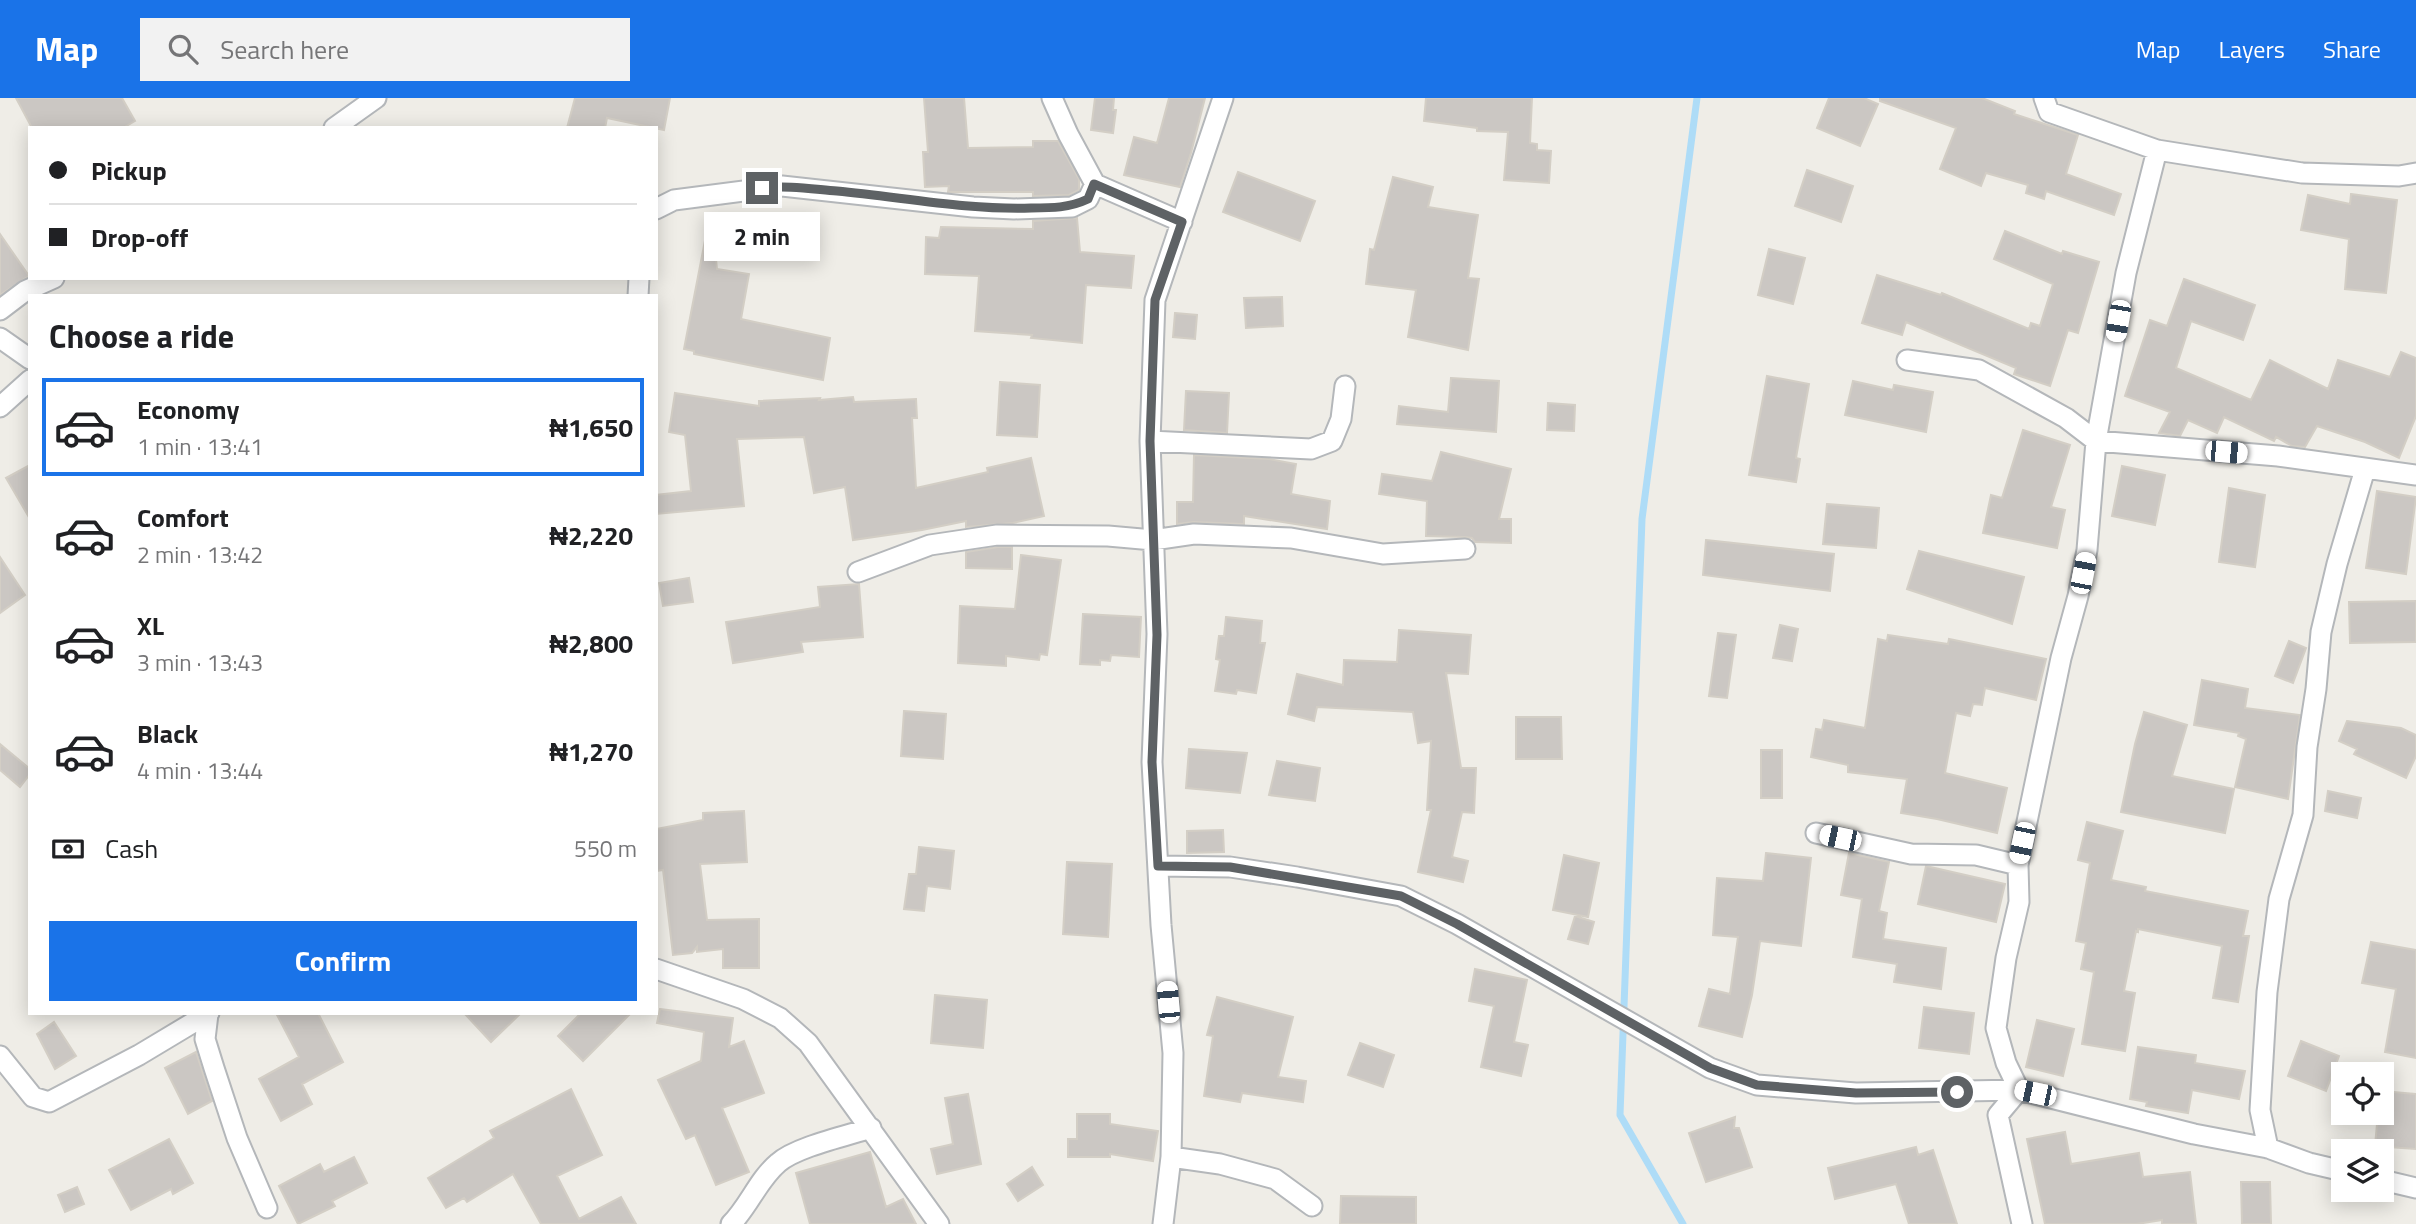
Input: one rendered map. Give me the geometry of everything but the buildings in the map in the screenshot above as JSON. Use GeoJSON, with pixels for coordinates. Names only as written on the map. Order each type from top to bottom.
{"type":"FeatureCollection","features":[{"type":"Feature","properties":{"kind":"street"},"geometry":{"type":"LineString","coordinates":[[337,126],[376,98]]}},
{"type":"Feature","properties":{"kind":"street"},"geometry":{"type":"LineString","coordinates":[[1052,98],[1094,184],[1182,222]]}},
{"type":"Feature","properties":{"kind":"street"},"geometry":{"type":"LineString","coordinates":[[1163,1224],[1171,1157],[1172,1053],[1161,925],[1152,762],[1157,635],[1150,441],[1155,300],[1223,98]]}},
{"type":"Feature","properties":{"kind":"street"},"geometry":{"type":"LineString","coordinates":[[2044,98],[2049,112],[2157,150],[2302,173],[2399,176],[2416,173]]}},
{"type":"Feature","properties":{"kind":"street"},"geometry":{"type":"LineString","coordinates":[[2019,1090],[2006,1063],[1996,1028],[2006,958],[2020,902],[2018,865],[2061,658],[2085,561],[2096,441],[2126,273],[2157,150]]}},
{"type":"Feature","properties":{"kind":"street"},"geometry":{"type":"LineString","coordinates":[[658,208],[674,200],[782,186],[973,207],[1072,207],[1088,199],[1094,184]]}},
{"type":"Feature","properties":{"kind":"street"},"geometry":{"type":"LineString","coordinates":[[0,310],[25,291],[50,280]]}},
{"type":"Feature","properties":{"kind":"street"},"geometry":{"type":"LineString","coordinates":[[0,338],[28,358]]}},
{"type":"Feature","properties":{"kind":"street"},"geometry":{"type":"LineString","coordinates":[[1907,360],[1979,370],[2066,418],[2096,441],[2278,456],[2416,475]]}},
{"type":"Feature","properties":{"kind":"street"},"geometry":{"type":"LineString","coordinates":[[0,407],[28,382]]}},
{"type":"Feature","properties":{"kind":"street"},"geometry":{"type":"LineString","coordinates":[[1150,441],[1311,449],[1332,441],[1341,419],[1345,386]]}},
{"type":"Feature","properties":{"kind":"street"},"geometry":{"type":"LineString","coordinates":[[2268,1148],[2260,1110],[2267,992],[2279,900],[2303,815],[2321,632],[2337,564],[2365,469]]}},
{"type":"Feature","properties":{"kind":"street"},"geometry":{"type":"LineString","coordinates":[[858,572],[930,545],[997,536],[1108,536],[1153,540],[1194,534],[1291,538],[1383,554],[1465,549]]}},
{"type":"Feature","properties":{"kind":"street"},"geometry":{"type":"LineString","coordinates":[[1816,833],[1911,854],[1976,855],[2018,865]]}},
{"type":"Feature","properties":{"kind":"street"},"geometry":{"type":"LineString","coordinates":[[1158,866],[1230,867],[1401,896],[1457,924],[1710,1068],[1757,1085],[1856,1093],[2019,1090],[2181,1131],[2268,1148],[2331,1168]]}},
{"type":"Feature","properties":{"kind":"street"},"geometry":{"type":"LineString","coordinates":[[658,970],[743,999],[780,1018],[808,1043],[939,1224]]}},
{"type":"Feature","properties":{"kind":"street"},"geometry":{"type":"LineString","coordinates":[[0,1056],[33,1097],[49,1102],[139,1055],[205,1015]]}},
{"type":"Feature","properties":{"kind":"street"},"geometry":{"type":"LineString","coordinates":[[208,1015],[205,1039],[237,1138],[267,1208]]}},
{"type":"Feature","properties":{"kind":"street"},"geometry":{"type":"LineString","coordinates":[[2019,1090],[1998,1115],[2022,1224]]}},
{"type":"Feature","properties":{"kind":"street"},"geometry":{"type":"LineString","coordinates":[[731,1224],[761,1181],[780,1161],[810,1147],[871,1128]]}},
{"type":"Feature","properties":{"kind":"street"},"geometry":{"type":"LineString","coordinates":[[1171,1157],[1220,1164],[1275,1178],[1311,1206]]}},
{"type":"Feature","properties":{"kind":"street"},"geometry":{"type":"LineString","coordinates":[[2394,1183],[2416,1188]]}},
{"type":"Feature","properties":{"kind":"waterway"},"geometry":{"type":"LineString","coordinates":[[1683,1224],[1620,1115],[1642,519],[1697,98]]}},
{"type":"Feature","properties":{"kind":"route"},"geometry":{"type":"LineString","coordinates":[[762,188],[782,186],[1014,209],[1072,207],[1088,199],[1094,184],[1182,222],[1155,300],[1150,441],[1157,635],[1152,762],[1158,866],[1230,867],[1401,896],[1457,924],[1710,1068],[1757,1085],[1856,1093],[1957,1092]]}}]}
